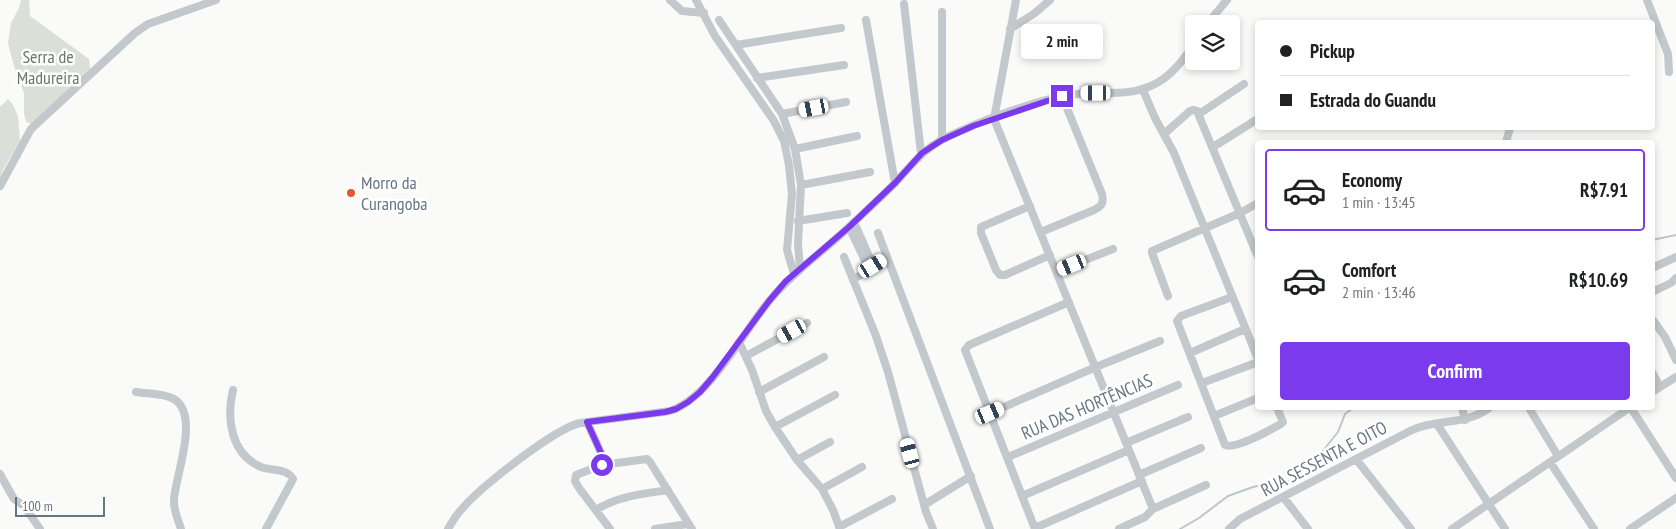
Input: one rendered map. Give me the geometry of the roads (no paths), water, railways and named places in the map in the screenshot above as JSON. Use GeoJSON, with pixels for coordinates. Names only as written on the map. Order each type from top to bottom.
{"type":"FeatureCollection","features":[{"type":"Feature","properties":{"kind":"street"},"geometry":{"type":"LineString","coordinates":[[0,186],[31,128],[135,32],[148,24],[216,0]]}},
{"type":"Feature","properties":{"kind":"street"},"geometry":{"type":"LineString","coordinates":[[670,0],[682,11],[704,13]]}},
{"type":"Feature","properties":{"kind":"street"},"geometry":{"type":"LineString","coordinates":[[696,0],[715,36],[774,120],[784,141],[792,194],[787,250],[797,272]]}},
{"type":"Feature","properties":{"kind":"street"},"geometry":{"type":"LineString","coordinates":[[1016,0],[994,119],[1153,509]]}},
{"type":"Feature","properties":{"kind":"street"},"geometry":{"type":"LineString","coordinates":[[1010,29],[1035,13],[1050,0]]}},
{"type":"Feature","properties":{"kind":"street"},"geometry":{"type":"LineString","coordinates":[[1214,15],[1227,0]]}},
{"type":"Feature","properties":{"kind":"street"},"geometry":{"type":"LineString","coordinates":[[1647,0],[1650,20]]}},
{"type":"Feature","properties":{"kind":"street"},"geometry":{"type":"LineString","coordinates":[[904,4],[922,153]]}},
{"type":"Feature","properties":{"kind":"street"},"geometry":{"type":"LineString","coordinates":[[942,12],[942,140]]}},
{"type":"Feature","properties":{"kind":"street"},"geometry":{"type":"LineString","coordinates":[[719,20],[782,114],[795,148],[800,185],[797,272]]}},
{"type":"Feature","properties":{"kind":"street"},"geometry":{"type":"LineString","coordinates":[[866,20],[895,183]]}},
{"type":"Feature","properties":{"kind":"street"},"geometry":{"type":"LineString","coordinates":[[736,45],[840,28]]}},
{"type":"Feature","properties":{"kind":"street"},"geometry":{"type":"LineString","coordinates":[[1655,30],[1668,54],[1670,72]]}},
{"type":"Feature","properties":{"kind":"street"},"geometry":{"type":"LineString","coordinates":[[448,529],[461,510],[472,499],[511,466],[561,430],[587,422],[665,412],[681,406],[700,392],[769,301],[797,272],[895,183],[922,153],[942,140],[994,119],[1062,96],[1080,93],[1121,93],[1143,90],[1154,86],[1173,72],[1185,56]]}},
{"type":"Feature","properties":{"kind":"street"},"geometry":{"type":"LineString","coordinates":[[757,78],[844,65]]}},
{"type":"Feature","properties":{"kind":"street"},"geometry":{"type":"LineString","coordinates":[[1199,114],[1244,84]]}},
{"type":"Feature","properties":{"kind":"street"},"geometry":{"type":"LineString","coordinates":[[1143,90],[1154,118],[1174,153],[1255,353]]}},
{"type":"Feature","properties":{"kind":"street"},"geometry":{"type":"LineString","coordinates":[[1041,232],[1094,210],[1100,207],[1103,202],[1102,194],[1062,96]]}},
{"type":"Feature","properties":{"kind":"street"},"geometry":{"type":"LineString","coordinates":[[782,114],[846,102]]}},
{"type":"Feature","properties":{"kind":"street"},"geometry":{"type":"LineString","coordinates":[[1164,134],[1190,111],[1195,110],[1199,114],[1255,250]]}},
{"type":"Feature","properties":{"kind":"street"},"geometry":{"type":"LineString","coordinates":[[1213,147],[1255,121]]}},
{"type":"Feature","properties":{"kind":"street"},"geometry":{"type":"LineString","coordinates":[[795,148],[857,136]]}},
{"type":"Feature","properties":{"kind":"street"},"geometry":{"type":"LineString","coordinates":[[800,185],[870,172]]}},
{"type":"Feature","properties":{"kind":"street"},"geometry":{"type":"LineString","coordinates":[[1168,296],[1152,252],[1154,249],[1240,213],[1255,205]]}},
{"type":"Feature","properties":{"kind":"street"},"geometry":{"type":"LineString","coordinates":[[1030,206],[980,229],[996,270],[1000,275],[1006,275],[1050,255]]}},
{"type":"Feature","properties":{"kind":"street"},"geometry":{"type":"LineString","coordinates":[[798,221],[847,213]]}},
{"type":"Feature","properties":{"kind":"street"},"geometry":{"type":"LineString","coordinates":[[852,224],[871,267]]}},
{"type":"Feature","properties":{"kind":"street"},"geometry":{"type":"LineString","coordinates":[[878,233],[990,529]]}},
{"type":"Feature","properties":{"kind":"street"},"geometry":{"type":"LineString","coordinates":[[1057,271],[1114,249]]}},
{"type":"Feature","properties":{"kind":"street"},"geometry":{"type":"LineString","coordinates":[[844,257],[888,372],[932,529]]}},
{"type":"Feature","properties":{"kind":"street"},"geometry":{"type":"LineString","coordinates":[[853,280],[887,257]]}},
{"type":"Feature","properties":{"kind":"street"},"geometry":{"type":"LineString","coordinates":[[1655,267],[1676,257]]}},
{"type":"Feature","properties":{"kind":"street"},"geometry":{"type":"LineString","coordinates":[[1655,291],[1671,283],[1676,278]]}},
{"type":"Feature","properties":{"kind":"street"},"geometry":{"type":"LineString","coordinates":[[1232,297],[1182,316],[1178,319],[1177,324],[1226,446],[1232,446],[1248,440],[1281,424],[1283,422],[1278,410]]}},
{"type":"Feature","properties":{"kind":"street"},"geometry":{"type":"LineString","coordinates":[[1069,302],[966,348],[965,354],[1035,528],[1201,448]]}},
{"type":"Feature","properties":{"kind":"street"},"geometry":{"type":"LineString","coordinates":[[746,356],[807,323]]}},
{"type":"Feature","properties":{"kind":"street"},"geometry":{"type":"LineString","coordinates":[[1655,324],[1665,338],[1676,360]]}},
{"type":"Feature","properties":{"kind":"street"},"geometry":{"type":"LineString","coordinates":[[1190,353],[1245,328]]}},
{"type":"Feature","properties":{"kind":"street"},"geometry":{"type":"LineString","coordinates":[[739,342],[775,427],[797,460],[822,489],[840,528],[892,499]]}},
{"type":"Feature","properties":{"kind":"street"},"geometry":{"type":"LineString","coordinates":[[990,413],[1096,367],[1160,342]]}},
{"type":"Feature","properties":{"kind":"street"},"geometry":{"type":"LineString","coordinates":[[759,392],[824,357]]}},
{"type":"Feature","properties":{"kind":"street"},"geometry":{"type":"LineString","coordinates":[[1202,384],[1255,362]]}},
{"type":"Feature","properties":{"kind":"street"},"geometry":{"type":"LineString","coordinates":[[1655,390],[1676,377]]}},
{"type":"Feature","properties":{"kind":"street"},"geometry":{"type":"LineString","coordinates":[[1655,378],[1660,387]]}},
{"type":"Feature","properties":{"kind":"street","name":"RUA DAS HORTÊNCIAS"},"geometry":{"type":"LineString","coordinates":[[1008,457],[1178,385]]}},
{"type":"Feature","properties":{"kind":"street"},"geometry":{"type":"LineString","coordinates":[[232,390],[230,418],[232,432],[238,447],[246,458],[262,467],[281,471],[292,478],[292,482],[268,522],[266,529]]}},
{"type":"Feature","properties":{"kind":"street"},"geometry":{"type":"LineString","coordinates":[[136,392],[172,398],[181,405],[186,416],[184,447],[174,500],[175,512],[181,529]]}},
{"type":"Feature","properties":{"kind":"street"},"geometry":{"type":"LineString","coordinates":[[775,427],[834,395]]}},
{"type":"Feature","properties":{"kind":"street"},"geometry":{"type":"LineString","coordinates":[[1214,416],[1255,399]]}},
{"type":"Feature","properties":{"kind":"street","name":"RUA SESSENTA E OITO"},"geometry":{"type":"LineString","coordinates":[[1229,529],[1240,519],[1284,498],[1417,427],[1437,424],[1464,414],[1478,415],[1486,410]]}},
{"type":"Feature","properties":{"kind":"street"},"geometry":{"type":"LineString","coordinates":[[1530,410],[1558,456]]}},
{"type":"Feature","properties":{"kind":"street"},"geometry":{"type":"LineString","coordinates":[[1452,529],[1624,410]]}},
{"type":"Feature","properties":{"kind":"street"},"geometry":{"type":"LineString","coordinates":[[1628,410],[1676,478]]}},
{"type":"Feature","properties":{"kind":"street"},"geometry":{"type":"LineString","coordinates":[[1022,496],[1188,417]]}},
{"type":"Feature","properties":{"kind":"street"},"geometry":{"type":"LineString","coordinates":[[587,422],[606,464]]}},
{"type":"Feature","properties":{"kind":"street"},"geometry":{"type":"LineString","coordinates":[[1437,424],[1505,529]]}},
{"type":"Feature","properties":{"kind":"street"},"geometry":{"type":"LineString","coordinates":[[797,460],[830,442]]}},
{"type":"Feature","properties":{"kind":"street"},"geometry":{"type":"LineString","coordinates":[[1356,459],[1411,529]]}},
{"type":"Feature","properties":{"kind":"street"},"geometry":{"type":"LineString","coordinates":[[610,529],[579,488],[575,481],[576,475],[606,464],[648,460],[690,526],[655,529]]}},
{"type":"Feature","properties":{"kind":"street"},"geometry":{"type":"LineString","coordinates":[[1550,462],[1594,529]]}},
{"type":"Feature","properties":{"kind":"street"},"geometry":{"type":"LineString","coordinates":[[822,489],[862,468]]}},
{"type":"Feature","properties":{"kind":"street"},"geometry":{"type":"LineString","coordinates":[[0,474],[14,499],[24,506],[40,529]]}},
{"type":"Feature","properties":{"kind":"street"},"geometry":{"type":"LineString","coordinates":[[924,505],[971,476]]}},
{"type":"Feature","properties":{"kind":"street"},"geometry":{"type":"LineString","coordinates":[[1119,529],[1145,517],[1153,509],[1206,485]]}},
{"type":"Feature","properties":{"kind":"street"},"geometry":{"type":"LineString","coordinates":[[596,510],[618,499],[668,490]]}},
{"type":"Feature","properties":{"kind":"street"},"geometry":{"type":"LineString","coordinates":[[1284,498],[1308,529]]}},
{"type":"Feature","properties":{"kind":"street"},"geometry":{"type":"LineString","coordinates":[[1630,529],[1676,498]]}},
{"type":"Feature","properties":{"kind":"waterway"},"geometry":{"type":"LineString","coordinates":[[1655,239],[1676,235]]}},
{"type":"Feature","properties":{"kind":"waterway"},"geometry":{"type":"LineString","coordinates":[[1180,529],[1199,518],[1228,496],[1253,487],[1275,482],[1294,481],[1310,470],[1338,432],[1345,414],[1350,410]]}},
{"type":"Feature","properties":{"kind":"place","name":"Morro da Curangoba"},"geometry":{"type":"Point","coordinates":[351,193]}},
{"type":"Feature","properties":{"kind":"park label","name":"Serra de Madureira"},"geometry":{"type":"Point","coordinates":[48,67]}}]}
